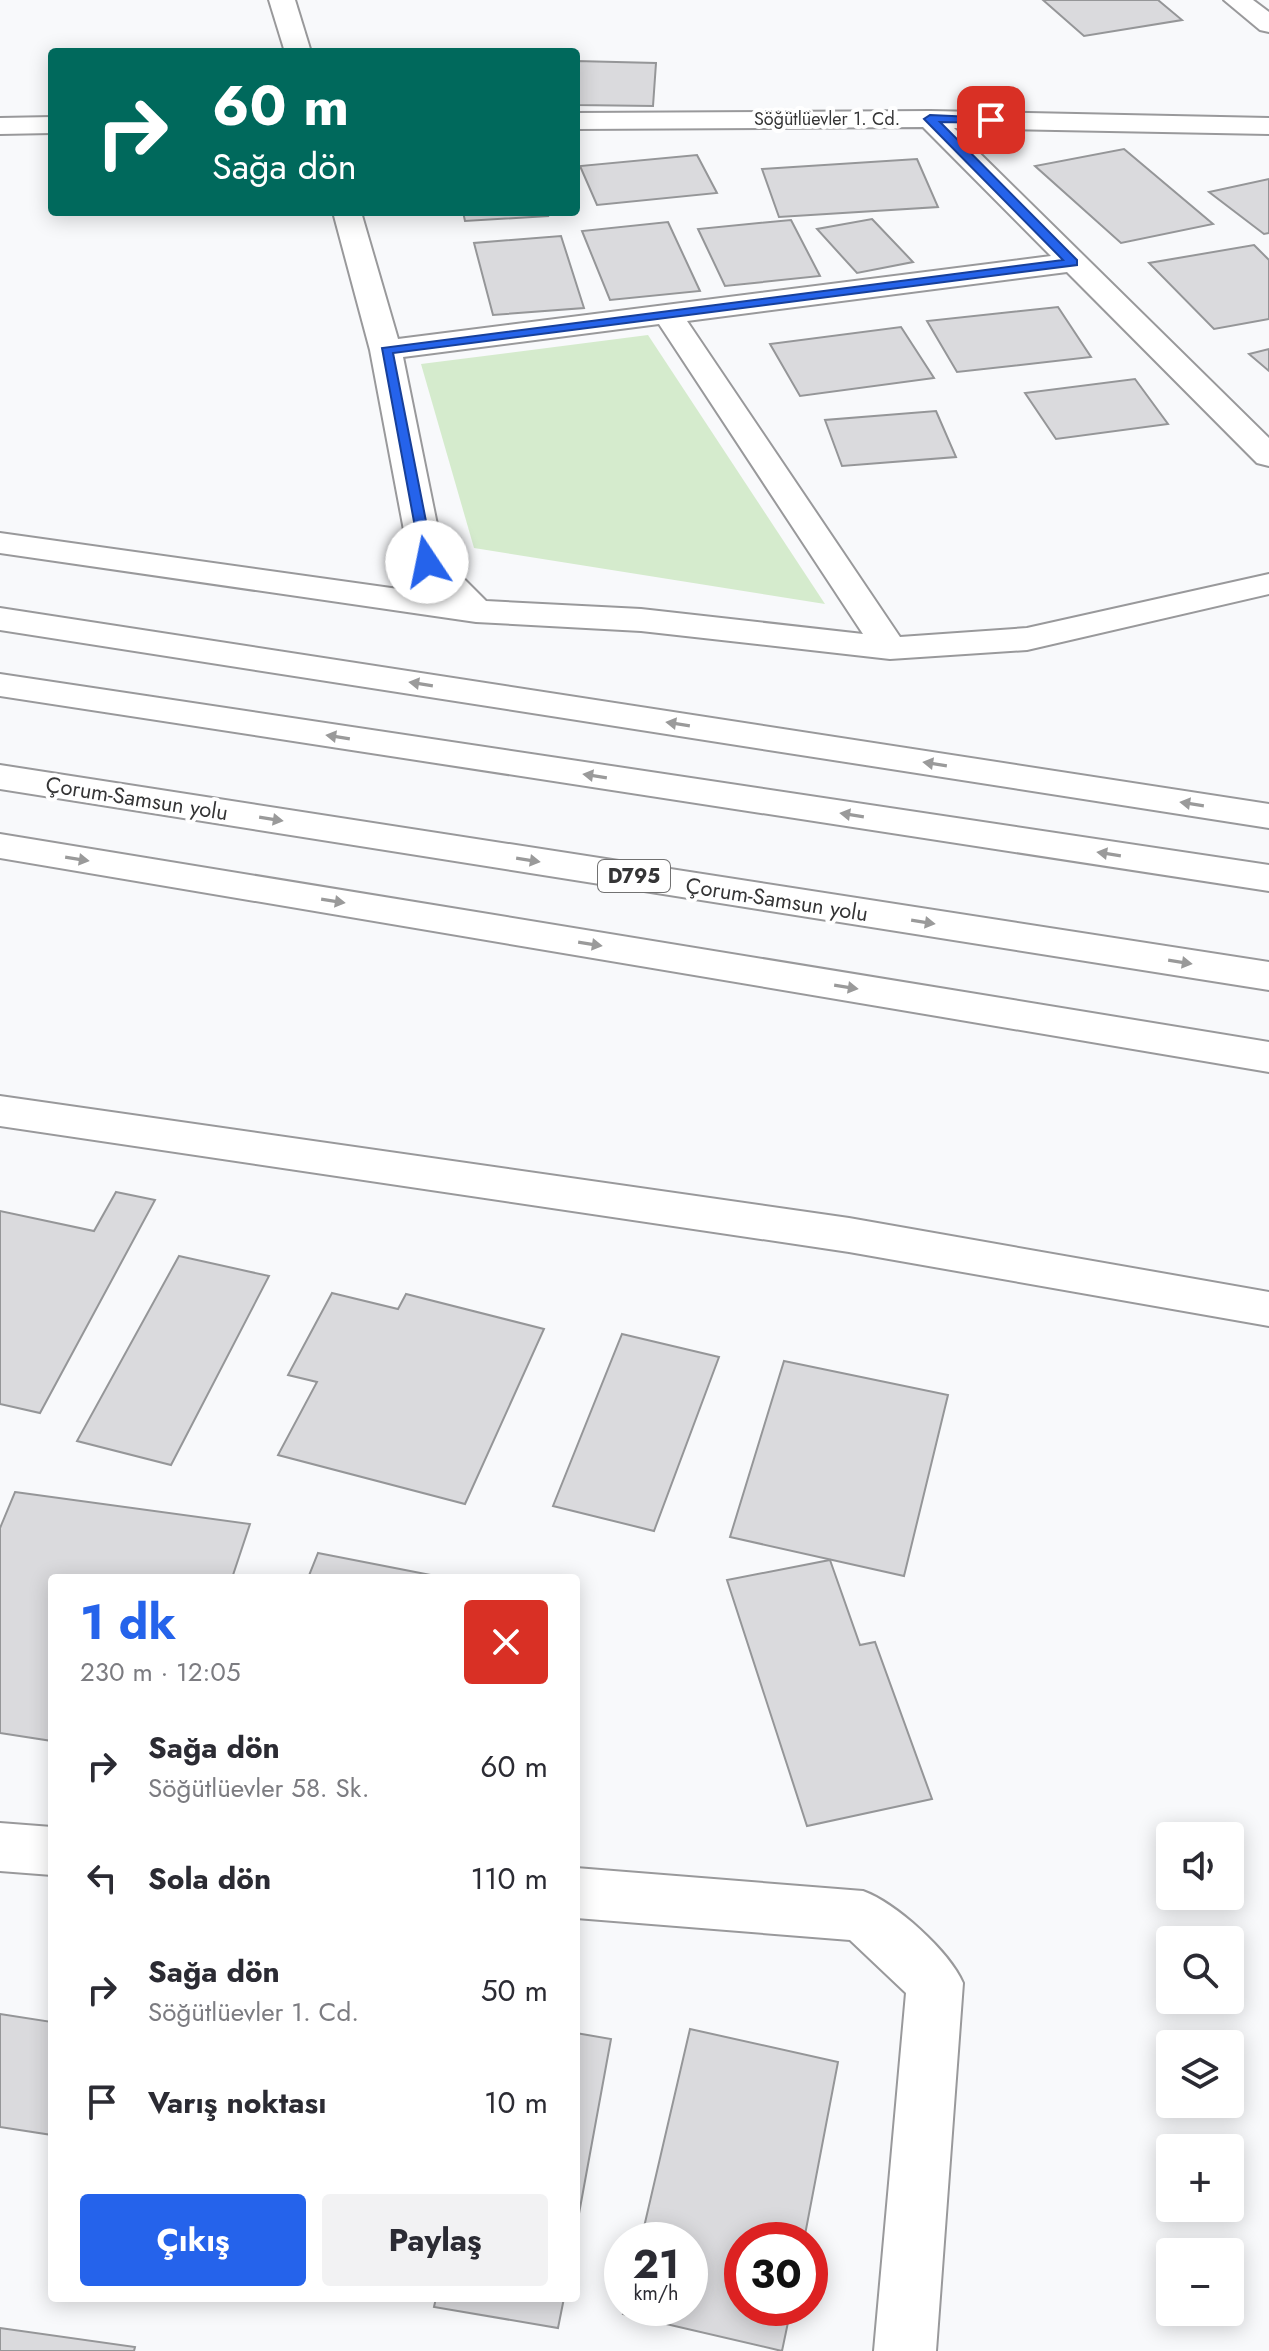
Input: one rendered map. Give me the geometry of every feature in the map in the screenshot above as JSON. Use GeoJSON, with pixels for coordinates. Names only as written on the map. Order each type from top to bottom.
{"type":"FeatureCollection","features":[{"type":"Feature","properties":{"kind":"main road"},"geometry":{"type":"LineString","coordinates":[[282,0],[297,48]]}},
{"type":"Feature","properties":{"kind":"main road"},"geometry":{"type":"LineString","coordinates":[[1237,0],[1269,24]]}},
{"type":"Feature","properties":{"kind":"main road"},"geometry":{"type":"LineString","coordinates":[[930,119],[1269,456]]}},
{"type":"Feature","properties":{"kind":"main road","name":"Söğütlüevler 1. Cd."},"geometry":{"type":"LineString","coordinates":[[580,121],[930,119],[1269,126]]}},
{"type":"Feature","properties":{"kind":"main road"},"geometry":{"type":"LineString","coordinates":[[0,126],[48,125]]}},
{"type":"Feature","properties":{"kind":"main road"},"geometry":{"type":"LineString","coordinates":[[348,216],[386,350],[427,562],[476,611]]}},
{"type":"Feature","properties":{"kind":"main road"},"geometry":{"type":"LineString","coordinates":[[386,350],[1073,262]]}},
{"type":"Feature","properties":{"kind":"main road"},"geometry":{"type":"LineString","coordinates":[[667,314],[890,648]]}},
{"type":"Feature","properties":{"kind":"main road"},"geometry":{"type":"LineString","coordinates":[[0,543],[476,611],[641,620],[890,648],[1027,639],[1269,584]]}},
{"type":"Feature","properties":{"kind":"main road"},"geometry":{"type":"LineString","coordinates":[[0,619],[1269,816]]}},
{"type":"Feature","properties":{"kind":"main road"},"geometry":{"type":"LineString","coordinates":[[0,685],[1269,878]]}},
{"type":"Feature","properties":{"kind":"main road","name":"Çorum-Samsun yolu"},"geometry":{"type":"LineString","coordinates":[[0,777],[1269,976]]}},
{"type":"Feature","properties":{"kind":"main road"},"geometry":{"type":"LineString","coordinates":[[0,846],[1269,1057]]}},
{"type":"Feature","properties":{"kind":"main road"},"geometry":{"type":"LineString","coordinates":[[0,1111],[849,1235],[1269,1309]]}},
{"type":"Feature","properties":{"kind":"main road"},"geometry":{"type":"LineString","coordinates":[[0,1847],[48,1851]]}},
{"type":"Feature","properties":{"kind":"main road"},"geometry":{"type":"LineString","coordinates":[[580,1893],[863,1916],[935,1983],[905,2351]]}},
{"type":"Feature","properties":{"kind":"green space"},"geometry":{"type":"Polygon","coordinates":[[[648,335],[825,604],[474,548],[421,364],[648,335]]]}},
{"type":"Feature","properties":{"kind":"building"},"geometry":{"type":"Polygon","coordinates":[[[1043,0],[1158,0],[1182,20],[1084,36],[1043,0]]]}},
{"type":"Feature","properties":{"kind":"building"},"geometry":{"type":"Polygon","coordinates":[[[580,61],[656,63],[653,106],[580,105],[580,61]]]}},
{"type":"Feature","properties":{"kind":"building"},"geometry":{"type":"Polygon","coordinates":[[[1124,149],[1213,224],[1121,243],[1035,166],[1124,149]]]}},
{"type":"Feature","properties":{"kind":"building"},"geometry":{"type":"Polygon","coordinates":[[[697,155],[717,193],[597,205],[580,166],[697,155]]]}},
{"type":"Feature","properties":{"kind":"building"},"geometry":{"type":"Polygon","coordinates":[[[917,159],[938,207],[779,217],[762,169],[917,159]]]}},
{"type":"Feature","properties":{"kind":"building"},"geometry":{"type":"Polygon","coordinates":[[[1269,179],[1269,233],[1264,234],[1209,192],[1269,179]]]}},
{"type":"Feature","properties":{"kind":"building"},"geometry":{"type":"Polygon","coordinates":[[[464,216],[548,216],[465,221],[464,216]]]}},
{"type":"Feature","properties":{"kind":"building"},"geometry":{"type":"Polygon","coordinates":[[[872,219],[913,262],[857,273],[817,229],[872,219]]]}},
{"type":"Feature","properties":{"kind":"building"},"geometry":{"type":"Polygon","coordinates":[[[791,220],[820,276],[725,286],[698,229],[791,220]]]}},
{"type":"Feature","properties":{"kind":"building"},"geometry":{"type":"Polygon","coordinates":[[[668,222],[700,291],[610,300],[582,231],[668,222]]]}},
{"type":"Feature","properties":{"kind":"building"},"geometry":{"type":"Polygon","coordinates":[[[561,236],[584,308],[493,315],[474,243],[561,236]]]}},
{"type":"Feature","properties":{"kind":"building"},"geometry":{"type":"Polygon","coordinates":[[[1254,245],[1269,260],[1269,319],[1214,329],[1149,263],[1254,245]]]}},
{"type":"Feature","properties":{"kind":"building"},"geometry":{"type":"Polygon","coordinates":[[[1058,307],[1091,357],[957,372],[927,321],[1058,307]]]}},
{"type":"Feature","properties":{"kind":"building"},"geometry":{"type":"Polygon","coordinates":[[[901,327],[934,378],[800,396],[770,344],[901,327]]]}},
{"type":"Feature","properties":{"kind":"building"},"geometry":{"type":"Polygon","coordinates":[[[1269,349],[1269,371],[1249,354],[1269,349]]]}},
{"type":"Feature","properties":{"kind":"building"},"geometry":{"type":"Polygon","coordinates":[[[1135,379],[1168,424],[1056,439],[1025,393],[1135,379]]]}},
{"type":"Feature","properties":{"kind":"building"},"geometry":{"type":"Polygon","coordinates":[[[936,411],[956,457],[842,466],[825,420],[936,411]]]}},
{"type":"Feature","properties":{"kind":"building"},"geometry":{"type":"Polygon","coordinates":[[[116,1192],[155,1200],[40,1413],[0,1404],[0,1211],[94,1231],[116,1192]]]}},
{"type":"Feature","properties":{"kind":"building"},"geometry":{"type":"Polygon","coordinates":[[[179,1256],[269,1276],[171,1465],[77,1441],[179,1256]]]}},
{"type":"Feature","properties":{"kind":"building"},"geometry":{"type":"Polygon","coordinates":[[[332,1293],[398,1309],[406,1294],[544,1329],[465,1504],[278,1455],[317,1382],[288,1375],[332,1293]]]}},
{"type":"Feature","properties":{"kind":"building"},"geometry":{"type":"Polygon","coordinates":[[[622,1334],[719,1357],[654,1531],[553,1506],[622,1334]]]}},
{"type":"Feature","properties":{"kind":"building"},"geometry":{"type":"Polygon","coordinates":[[[784,1361],[948,1395],[904,1576],[730,1537],[784,1361]]]}},
{"type":"Feature","properties":{"kind":"building"},"geometry":{"type":"Polygon","coordinates":[[[15,1492],[250,1524],[233,1574],[48,1574],[48,1740],[0,1733],[0,1528],[15,1492]]]}},
{"type":"Feature","properties":{"kind":"building"},"geometry":{"type":"Polygon","coordinates":[[[318,1553],[426,1574],[310,1574],[318,1553]]]}},
{"type":"Feature","properties":{"kind":"building"},"geometry":{"type":"Polygon","coordinates":[[[830,1560],[860,1645],[875,1642],[932,1799],[807,1826],[727,1580],[830,1560]]]}},
{"type":"Feature","properties":{"kind":"building"},"geometry":{"type":"Polygon","coordinates":[[[0,2014],[48,2021],[48,2134],[0,2127],[0,2014]]]}},
{"type":"Feature","properties":{"kind":"building"},"geometry":{"type":"Polygon","coordinates":[[[690,2029],[838,2062],[807,2222],[724,2222],[724,2326],[787,2326],[782,2351],[675,2326],[708,2326],[708,2222],[645,2222],[690,2029]]]}},
{"type":"Feature","properties":{"kind":"building"},"geometry":{"type":"Polygon","coordinates":[[[580,2034],[611,2039],[580,2208],[580,2034]]]}},
{"type":"Feature","properties":{"kind":"building"},"geometry":{"type":"Polygon","coordinates":[[[435,2302],[563,2302],[558,2328],[434,2307],[435,2302]]]}},
{"type":"Feature","properties":{"kind":"building"},"geometry":{"type":"Polygon","coordinates":[[[0,2328],[135,2347],[134,2351],[0,2351],[0,2328]]]}},
{"type":"Feature","properties":{"kind":"route"},"geometry":{"type":"LineString","coordinates":[[427,562],[386,350],[1073,262],[930,119],[991,120]]}}]}
